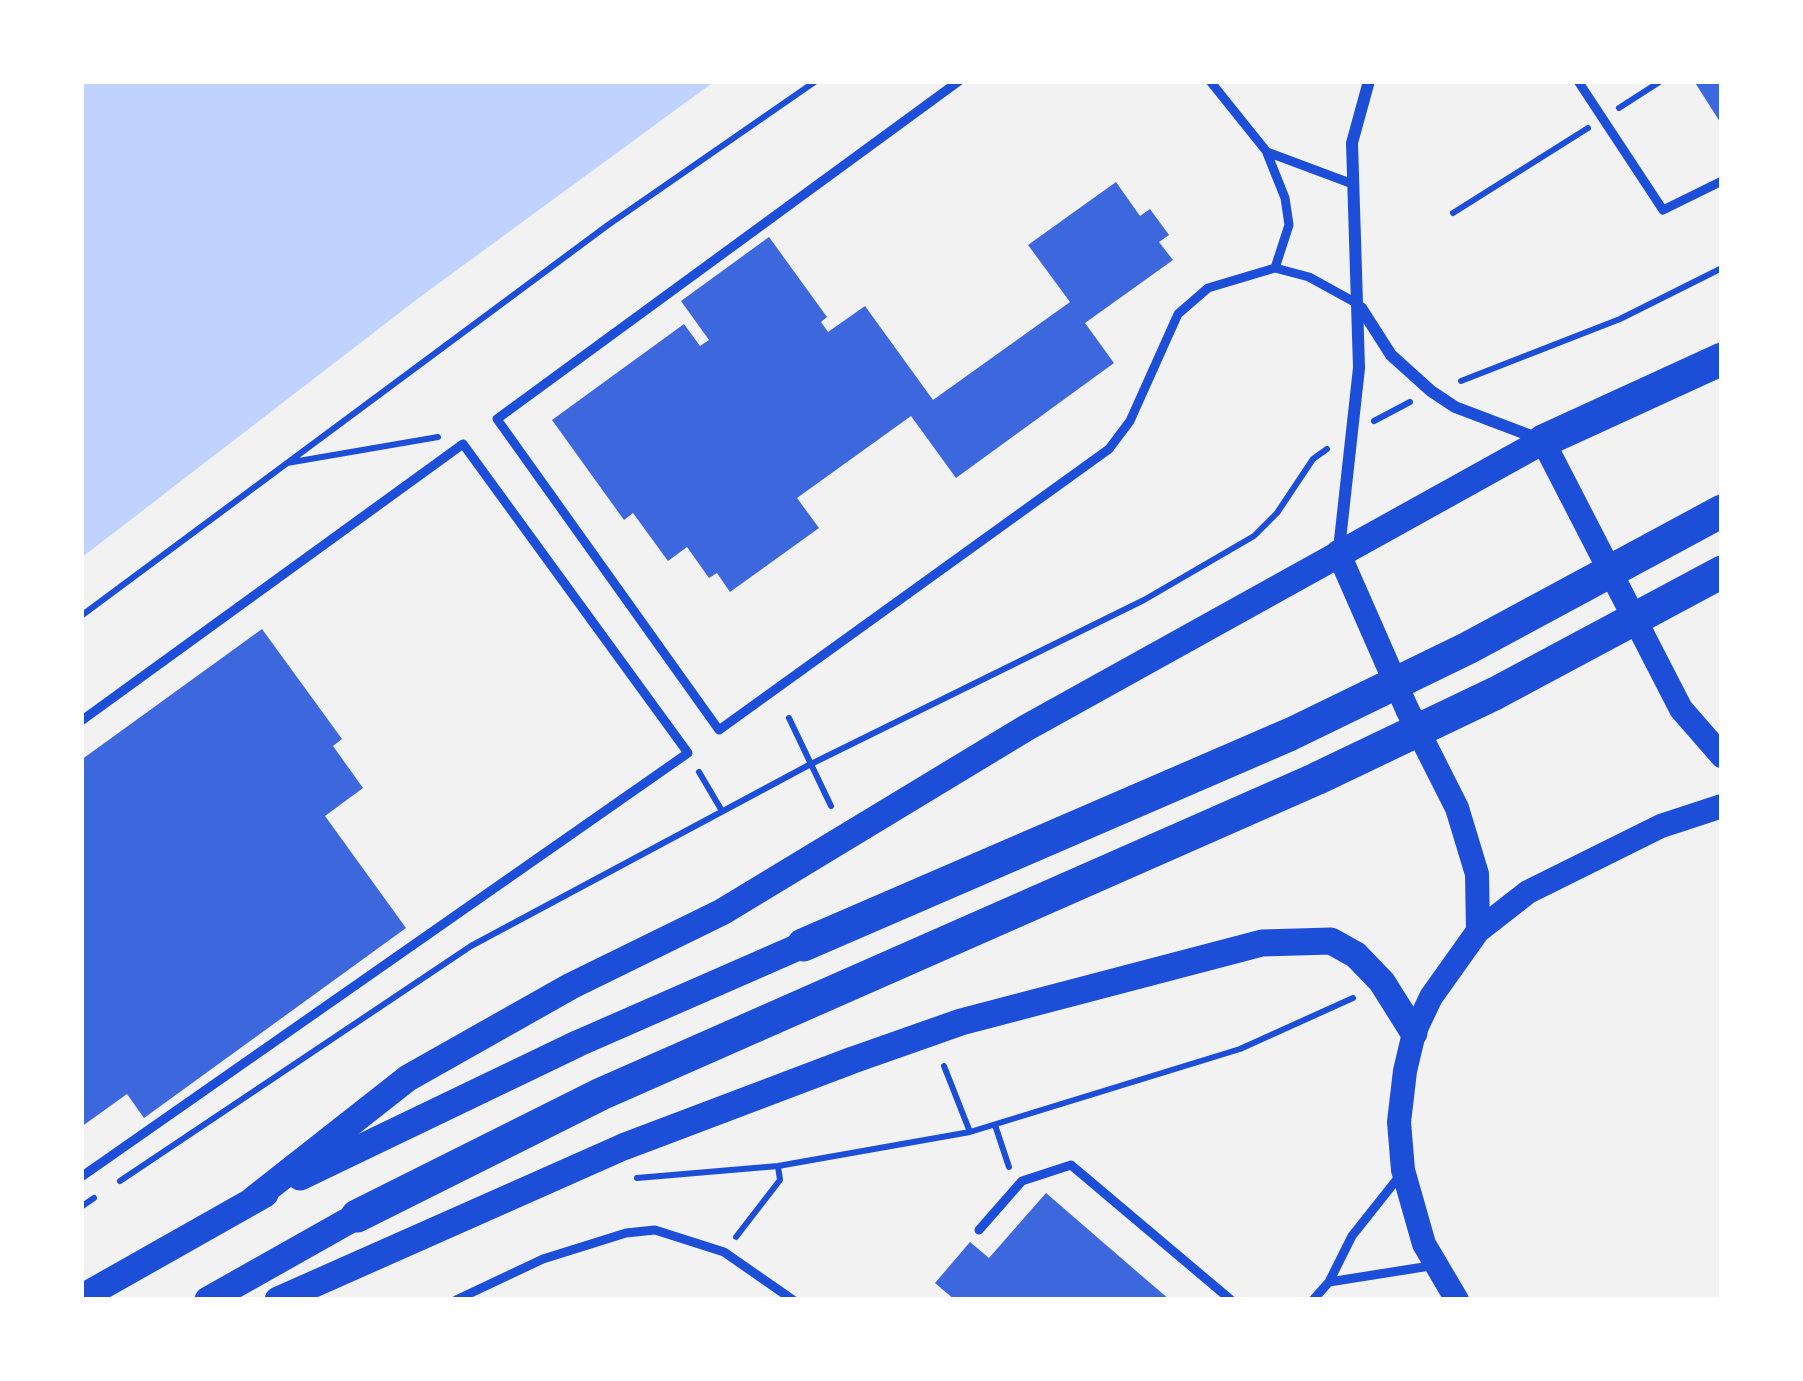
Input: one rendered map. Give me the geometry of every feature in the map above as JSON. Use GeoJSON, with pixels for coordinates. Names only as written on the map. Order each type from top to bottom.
{"type":"FeatureCollection","features":[{"type":"Feature","properties":{"kind":"highway"},"geometry":{"type":"LineString","coordinates":[[1543,440],[1722,358]]}},
{"type":"Feature","properties":{"kind":"highway"},"geometry":{"type":"LineString","coordinates":[[803,945],[1126,806],[1468,648],[1722,511]]}},
{"type":"Feature","properties":{"kind":"highway"},"geometry":{"type":"LineString","coordinates":[[357,1216],[602,1094],[1149,854],[1496,693],[1722,572]]}},
{"type":"Feature","properties":{"kind":"main road"},"geometry":{"type":"LineString","coordinates":[[254,1199],[408,1078],[571,986],[722,912],[926,787],[1543,440],[1681,709],[1722,756]]}},
{"type":"Feature","properties":{"kind":"main road"},"geometry":{"type":"LineString","coordinates":[[1338,552],[1398,690],[1457,808],[1477,874],[1478,931]]}},
{"type":"Feature","properties":{"kind":"main road"},"geometry":{"type":"LineString","coordinates":[[1456,1300],[1435,1265],[1402,1170],[1399,1122],[1414,1033],[1449,967],[1478,931],[1557,874],[1661,826],[1722,806]]}},
{"type":"Feature","properties":{"kind":"main road"},"geometry":{"type":"LineString","coordinates":[[278,1300],[602,1156],[871,1053],[961,1022],[1262,943],[1331,941],[1356,955],[1382,982],[1414,1033]]}},
{"type":"Feature","properties":{"kind":"main road"},"geometry":{"type":"LineString","coordinates":[[81,1298],[254,1199],[579,1043],[803,945]]}},
{"type":"Feature","properties":{"kind":"main road"},"geometry":{"type":"LineString","coordinates":[[208,1300],[357,1216]]}},
{"type":"Feature","properties":{"kind":"street"},"geometry":{"type":"LineString","coordinates":[[1338,552],[1355,430],[1358,304],[1350,183],[1355,118],[1369,81]]}},
{"type":"Feature","properties":{"kind":"street"},"geometry":{"type":"LineString","coordinates":[[1358,304],[1391,355],[1431,392],[1455,407],[1543,440]]}},
{"type":"Feature","properties":{"kind":"lane"},"geometry":{"type":"LineString","coordinates":[[959,81],[497,419],[719,730],[1109,449],[1130,421],[1178,314],[1223,280],[1275,268],[1309,278],[1358,304]]}},
{"type":"Feature","properties":{"kind":"lane"},"geometry":{"type":"LineString","coordinates":[[1210,81],[1267,152],[1286,198],[1289,225],[1275,268]]}},
{"type":"Feature","properties":{"kind":"lane"},"geometry":{"type":"LineString","coordinates":[[1578,81],[1664,210],[1722,182]]}},
{"type":"Feature","properties":{"kind":"lane"},"geometry":{"type":"LineString","coordinates":[[1267,152],[1350,183]]}},
{"type":"Feature","properties":{"kind":"lane"},"geometry":{"type":"LineString","coordinates":[[81,721],[464,444],[688,753],[81,1178]]}},
{"type":"Feature","properties":{"kind":"lane"},"geometry":{"type":"LineString","coordinates":[[979,1230],[1022,1181],[1071,1165],[1231,1300]]}},
{"type":"Feature","properties":{"kind":"lane"},"geometry":{"type":"LineString","coordinates":[[1313,1300],[1329,1282],[1352,1236],[1385,1200],[1402,1170]]}},
{"type":"Feature","properties":{"kind":"lane"},"geometry":{"type":"LineString","coordinates":[[456,1300],[543,1259],[626,1233],[681,1234],[724,1252],[793,1300]]}},
{"type":"Feature","properties":{"kind":"lane"},"geometry":{"type":"LineString","coordinates":[[1329,1282],[1435,1265]]}},
{"type":"Feature","properties":{"kind":"lane"},"geometry":{"type":"LineString","coordinates":[[766,1300],[775,1287]]}},
{"type":"Feature","properties":{"kind":"path"},"geometry":{"type":"LineString","coordinates":[[81,616],[608,225],[816,81]]}},
{"type":"Feature","properties":{"kind":"path"},"geometry":{"type":"LineString","coordinates":[[1453,213],[1661,81]]}},
{"type":"Feature","properties":{"kind":"path"},"geometry":{"type":"LineString","coordinates":[[119,1182],[471,946],[808,765],[1025,661],[1254,536],[1296,488],[1313,459],[1355,430],[1431,392],[1620,319],[1722,268]]}},
{"type":"Feature","properties":{"kind":"path"},"geometry":{"type":"LineString","coordinates":[[284,463],[430,434],[464,444]]}},
{"type":"Feature","properties":{"kind":"path"},"geometry":{"type":"LineString","coordinates":[[789,718],[831,806]]}},
{"type":"Feature","properties":{"kind":"path"},"geometry":{"type":"LineString","coordinates":[[688,753],[722,812]]}},
{"type":"Feature","properties":{"kind":"path"},"geometry":{"type":"LineString","coordinates":[[622,1183],[640,1177],[778,1166],[970,1132],[1240,1049],[1351,998],[1362,1000]]}},
{"type":"Feature","properties":{"kind":"path"},"geometry":{"type":"LineString","coordinates":[[944,1066],[970,1132]]}},
{"type":"Feature","properties":{"kind":"path"},"geometry":{"type":"LineString","coordinates":[[995,1125],[1008,1166],[1022,1181]]}},
{"type":"Feature","properties":{"kind":"path"},"geometry":{"type":"LineString","coordinates":[[724,1252],[780,1180],[778,1166]]}},
{"type":"Feature","properties":{"kind":"path"},"geometry":{"type":"LineString","coordinates":[[81,1207],[100,1195]]}},
{"type":"Feature","properties":{"kind":"water"},"geometry":{"type":"Polygon","coordinates":[[[81,81],[715,81],[420,297],[81,558],[81,81]]]}},
{"type":"Feature","properties":{"kind":"building"},"geometry":{"type":"Polygon","coordinates":[[[1694,81],[1722,81],[1722,125],[1694,81]]]}},
{"type":"Feature","properties":{"kind":"building"},"geometry":{"type":"Polygon","coordinates":[[[1116,182],[1140,216],[1150,209],[1169,235],[1159,242],[1173,260],[1085,323],[1114,363],[956,478],[911,416],[797,498],[819,528],[730,592],[717,573],[709,578],[687,547],[668,561],[633,513],[624,520],[552,420],[684,324],[700,346],[709,340],[681,301],[769,237],[827,317],[821,322],[828,332],[865,306],[933,400],[1070,302],[1028,245],[1116,182]]]}},
{"type":"Feature","properties":{"kind":"building"},"geometry":{"type":"Polygon","coordinates":[[[262,629],[342,739],[333,746],[363,788],[325,816],[406,928],[144,1118],[127,1094],[81,1127],[81,760],[262,629]]]}},
{"type":"Feature","properties":{"kind":"building"},"geometry":{"type":"Polygon","coordinates":[[[1046,1193],[1170,1300],[955,1300],[935,1283],[970,1242],[989,1258],[1046,1193]]]}}]}
